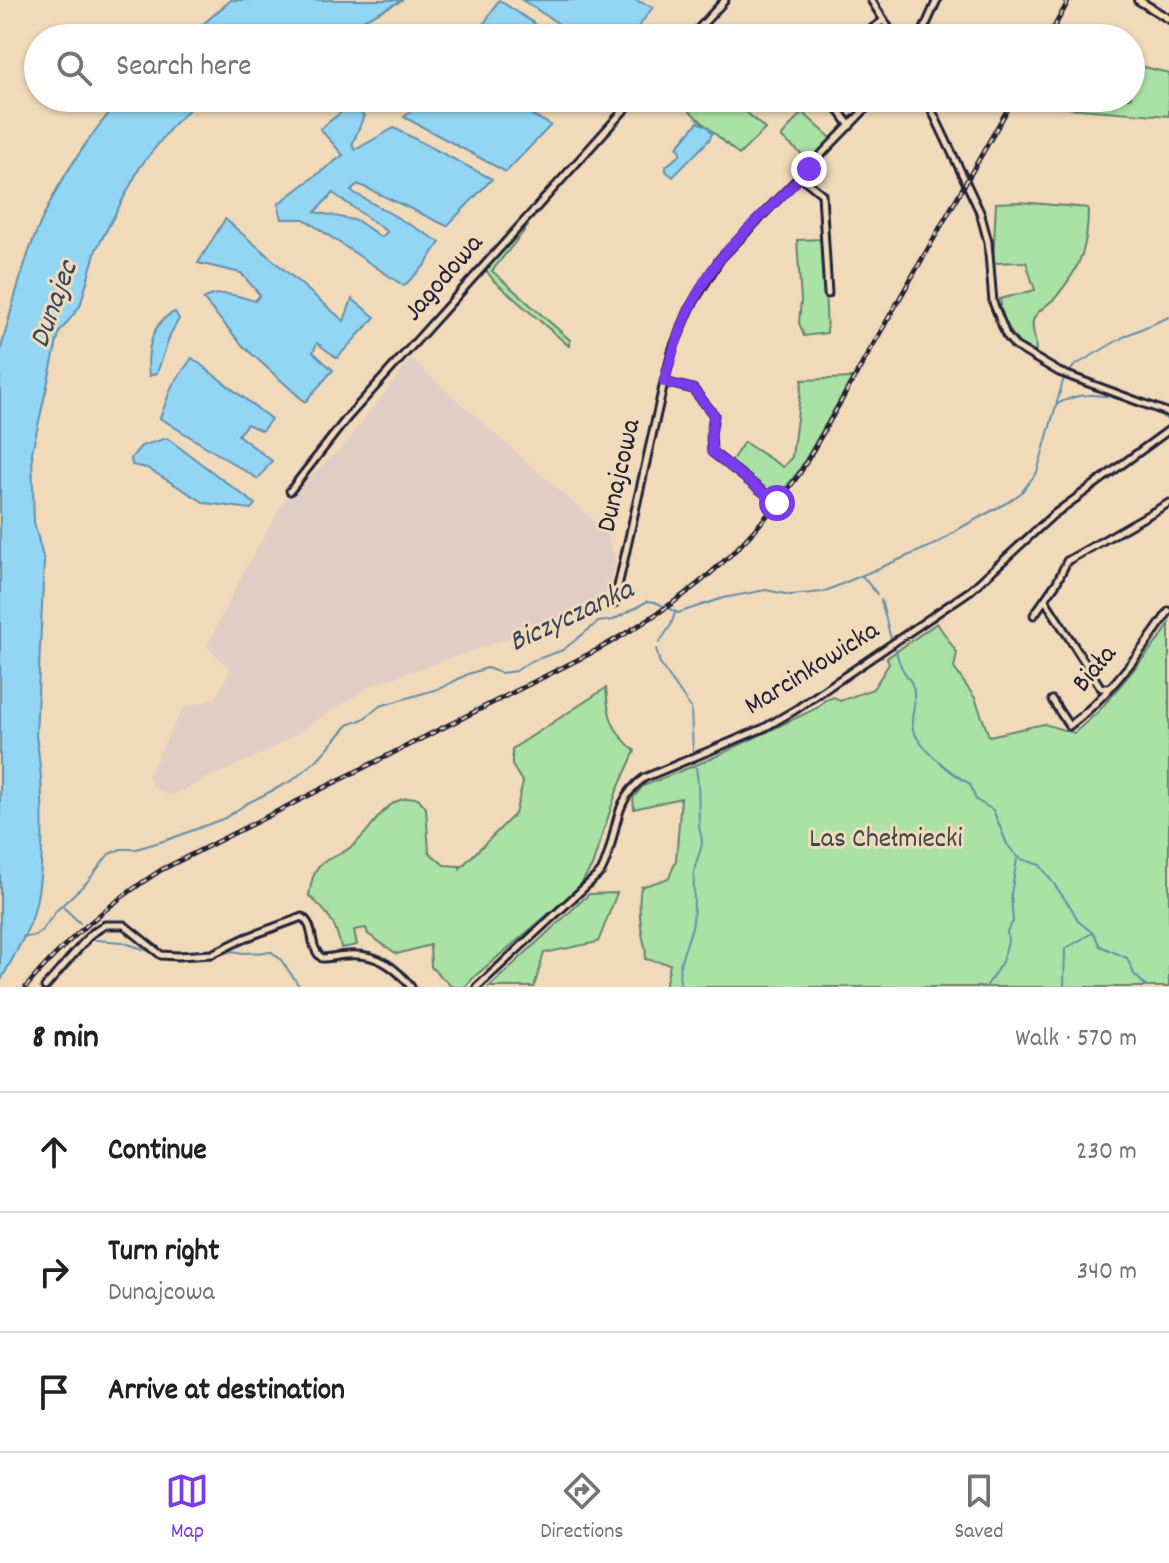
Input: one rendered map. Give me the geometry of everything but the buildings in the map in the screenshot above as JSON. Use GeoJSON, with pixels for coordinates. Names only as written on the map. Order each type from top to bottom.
{"type":"FeatureCollection","features":[{"type":"Feature","properties":{"kind":"main road"},"geometry":{"type":"LineString","coordinates":[[1138,1],[1169,19]]}},
{"type":"Feature","properties":{"kind":"street"},"geometry":{"type":"LineString","coordinates":[[703,24],[725,0]]}},
{"type":"Feature","properties":{"kind":"street"},"geometry":{"type":"LineString","coordinates":[[871,0],[886,24]]}},
{"type":"Feature","properties":{"kind":"street"},"geometry":{"type":"LineString","coordinates":[[926,24],[937,0]]}},
{"type":"Feature","properties":{"kind":"street"},"geometry":{"type":"LineString","coordinates":[[878,24],[884,20]]}},
{"type":"Feature","properties":{"kind":"street","name":"Jagodowa"},"geometry":{"type":"LineString","coordinates":[[290,491],[347,418],[622,112]]}},
{"type":"Feature","properties":{"kind":"street"},"geometry":{"type":"LineString","coordinates":[[840,112],[850,126]]}},
{"type":"Feature","properties":{"kind":"street","name":"Dunajcowa"},"geometry":{"type":"LineString","coordinates":[[614,604],[664,382],[673,348],[691,306],[720,259],[863,112]]}},
{"type":"Feature","properties":{"kind":"street"},"geometry":{"type":"LineString","coordinates":[[933,112],[980,212],[988,242],[993,302],[1006,335],[1015,346],[1059,372],[1169,413]]}},
{"type":"Feature","properties":{"kind":"street"},"geometry":{"type":"LineString","coordinates":[[801,177],[822,194],[828,294]]}},
{"type":"Feature","properties":{"kind":"street"},"geometry":{"type":"LineString","coordinates":[[664,382],[693,389],[714,415],[712,452],[777,503]]}},
{"type":"Feature","properties":{"kind":"street","name":"Marcinkowicka"},"geometry":{"type":"LineString","coordinates":[[477,987],[601,872],[607,861],[620,805],[633,785],[784,718],[971,590],[1053,515],[1169,430]]}},
{"type":"Feature","properties":{"kind":"street"},"geometry":{"type":"LineString","coordinates":[[1034,615],[1067,561],[1169,503]]}},
{"type":"Feature","properties":{"kind":"street"},"geometry":{"type":"LineString","coordinates":[[1045,599],[1101,688],[1108,688]]}},
{"type":"Feature","properties":{"kind":"street","name":"Biała"},"geometry":{"type":"LineString","coordinates":[[1052,700],[1069,726],[1096,704],[1169,611]]}},
{"type":"Feature","properties":{"kind":"street"},"geometry":{"type":"LineString","coordinates":[[45,987],[91,934],[105,925],[114,923],[131,928],[157,952],[178,956],[212,954],[302,917],[310,924],[313,946],[318,956],[327,959],[346,954],[363,955],[379,960],[398,971],[411,987]]}},
{"type":"Feature","properties":{"kind":"shaded area"},"geometry":{"type":"Polygon","coordinates":[[[411,359],[607,533],[616,562],[606,599],[578,615],[372,685],[272,749],[170,796],[153,787],[148,775],[183,708],[216,698],[230,669],[207,646],[244,571],[286,498],[342,448],[411,359]]]}},
{"type":"Feature","properties":{"kind":"green space"},"geometry":{"type":"Polygon","coordinates":[[[1145,67],[1169,73],[1169,116],[1117,112],[1145,112],[1145,67]]]}},
{"type":"Feature","properties":{"kind":"green space"},"geometry":{"type":"Polygon","coordinates":[[[691,112],[746,112],[765,129],[739,155],[691,112]]]}},
{"type":"Feature","properties":{"kind":"green space"},"geometry":{"type":"Polygon","coordinates":[[[802,112],[831,138],[847,123],[846,128],[810,161],[781,137],[802,112]]]}},
{"type":"Feature","properties":{"kind":"green space"},"geometry":{"type":"Polygon","coordinates":[[[996,203],[1088,208],[1087,233],[1078,265],[1057,296],[1034,318],[1035,355],[1017,341],[999,307],[1000,299],[1035,290],[1026,262],[993,263],[996,203]]]}},
{"type":"Feature","properties":{"kind":"green space"},"geometry":{"type":"Polygon","coordinates":[[[525,223],[528,226],[492,271],[570,340],[569,346],[494,281],[486,270],[525,223]]]}},
{"type":"Feature","properties":{"kind":"green space"},"geometry":{"type":"Polygon","coordinates":[[[823,239],[827,333],[804,336],[799,323],[801,300],[797,240],[823,239]]]}},
{"type":"Feature","properties":{"kind":"green space"},"geometry":{"type":"Polygon","coordinates":[[[852,378],[798,472],[775,500],[730,463],[744,442],[783,467],[792,457],[802,380],[852,378]]]}},
{"type":"Feature","properties":{"kind":"green space","name":"Las Chełmiecki"},"geometry":{"type":"Polygon","coordinates":[[[937,623],[957,653],[954,668],[975,698],[989,736],[1044,724],[1074,733],[1098,712],[1169,624],[1169,987],[665,987],[670,964],[645,959],[640,898],[641,887],[669,878],[676,860],[681,798],[634,809],[633,798],[643,786],[708,760],[817,708],[825,700],[834,697],[840,701],[873,689],[889,664],[887,658],[937,623]]]}},
{"type":"Feature","properties":{"kind":"green space"},"geometry":{"type":"Polygon","coordinates":[[[606,688],[613,723],[635,751],[616,793],[592,866],[578,889],[465,987],[452,987],[431,967],[430,945],[397,954],[368,934],[366,928],[354,930],[357,945],[341,948],[330,919],[309,896],[315,871],[325,860],[356,843],[390,806],[407,798],[418,798],[426,808],[429,852],[444,865],[460,868],[515,814],[523,783],[512,765],[512,749],[606,688]]]}},
{"type":"Feature","properties":{"kind":"green space"},"geometry":{"type":"Polygon","coordinates":[[[617,893],[598,942],[544,953],[534,987],[489,987],[589,894],[617,893]]]}},
{"type":"Feature","properties":{"kind":"water"},"geometry":{"type":"Polygon","coordinates":[[[231,0],[403,0],[355,24],[203,24],[231,0]]]}},
{"type":"Feature","properties":{"kind":"water"},"geometry":{"type":"Polygon","coordinates":[[[499,0],[535,24],[484,24],[499,0]]]}},
{"type":"Feature","properties":{"kind":"water"},"geometry":{"type":"Polygon","coordinates":[[[522,0],[635,0],[653,7],[640,24],[559,24],[522,0]]]}},
{"type":"Feature","properties":{"kind":"water","name":"Dunajec"},"geometry":{"type":"Polygon","coordinates":[[[110,112],[186,112],[140,167],[96,250],[80,306],[59,333],[32,452],[34,522],[44,561],[36,736],[41,778],[42,855],[31,921],[0,982],[0,352],[14,298],[38,228],[62,181],[110,112]]]}},
{"type":"Feature","properties":{"kind":"water"},"geometry":{"type":"Polygon","coordinates":[[[342,112],[361,112],[364,116],[352,145],[355,150],[394,128],[492,179],[447,226],[358,184],[351,191],[440,242],[425,265],[404,286],[304,219],[282,219],[278,204],[343,155],[320,129],[342,112]],[[333,193],[315,212],[358,221],[381,237],[387,232],[333,193]]]}},
{"type":"Feature","properties":{"kind":"water"},"geometry":{"type":"Polygon","coordinates":[[[410,112],[526,112],[551,125],[506,172],[404,117],[410,112]]]}},
{"type":"Feature","properties":{"kind":"water"},"geometry":{"type":"Polygon","coordinates":[[[698,122],[708,127],[712,134],[673,177],[666,171],[666,166],[680,155],[677,147],[698,122]]]}},
{"type":"Feature","properties":{"kind":"water"},"geometry":{"type":"Polygon","coordinates":[[[225,219],[344,321],[352,299],[375,317],[337,358],[317,343],[313,352],[333,370],[305,402],[243,346],[203,299],[222,294],[255,301],[260,295],[241,273],[198,263],[225,219]]]}},
{"type":"Feature","properties":{"kind":"water"},"geometry":{"type":"Polygon","coordinates":[[[175,312],[179,319],[157,373],[149,376],[148,358],[155,330],[175,312]]]}},
{"type":"Feature","properties":{"kind":"water"},"geometry":{"type":"Polygon","coordinates":[[[192,358],[271,419],[262,431],[247,424],[238,435],[272,461],[258,479],[160,418],[172,386],[192,358]]]}},
{"type":"Feature","properties":{"kind":"water"},"geometry":{"type":"Polygon","coordinates":[[[167,438],[255,504],[251,509],[205,503],[147,468],[132,465],[131,458],[141,446],[167,438]]]}},
{"type":"Feature","properties":{"kind":"waterway","name":"Biczyczanka"},"geometry":{"type":"LineString","coordinates":[[23,937],[35,936],[43,929],[109,854],[170,839],[225,818],[293,780],[318,759],[348,725],[363,719],[380,706],[441,688],[487,668],[501,673],[516,671],[529,662],[563,650],[598,622],[613,620],[648,601],[678,613],[723,598],[766,590],[790,595],[823,592],[938,543],[1021,493],[1037,472],[1063,381],[1074,366],[1127,335],[1169,317]]}},
{"type":"Feature","properties":{"kind":"waterway"},"geometry":{"type":"LineString","coordinates":[[1057,404],[1080,396],[1098,395],[1141,406],[1169,421]]}},
{"type":"Feature","properties":{"kind":"waterway"},"geometry":{"type":"LineString","coordinates":[[862,576],[877,594]]}},
{"type":"Feature","properties":{"kind":"waterway"},"geometry":{"type":"LineString","coordinates":[[881,600],[891,639]]}},
{"type":"Feature","properties":{"kind":"waterway"},"geometry":{"type":"LineString","coordinates":[[659,643],[675,613]]}},
{"type":"Feature","properties":{"kind":"waterway"},"geometry":{"type":"LineString","coordinates":[[895,648],[902,669],[913,687],[912,723],[919,740],[945,766],[970,784],[976,800],[993,810],[1014,853],[1021,859],[1040,865],[1078,921],[1094,934],[1100,946],[1127,958],[1134,974],[1147,987]]}},
{"type":"Feature","properties":{"kind":"waterway"},"geometry":{"type":"LineString","coordinates":[[656,649],[660,664],[691,708],[693,752]]}},
{"type":"Feature","properties":{"kind":"waterway"},"geometry":{"type":"LineString","coordinates":[[681,987],[681,961],[693,921],[694,872],[702,842],[695,762]]}},
{"type":"Feature","properties":{"kind":"waterway"},"geometry":{"type":"LineString","coordinates":[[986,987],[1002,962],[1008,942],[1007,931],[1013,922],[1011,894],[1017,859]]}},
{"type":"Feature","properties":{"kind":"waterway"},"geometry":{"type":"LineString","coordinates":[[63,907],[80,923]]}},
{"type":"Feature","properties":{"kind":"waterway"},"geometry":{"type":"LineString","coordinates":[[1064,987],[1065,949],[1092,933]]}},
{"type":"Feature","properties":{"kind":"waterway"},"geometry":{"type":"LineString","coordinates":[[96,940],[122,942],[155,953]]}},
{"type":"Feature","properties":{"kind":"waterway"},"geometry":{"type":"LineString","coordinates":[[215,955],[233,951],[272,952],[300,987]]}},
{"type":"Feature","properties":{"kind":"waterway"},"geometry":{"type":"LineString","coordinates":[[164,958],[200,958]]}},
{"type":"Feature","properties":{"kind":"railway"},"geometry":{"type":"LineString","coordinates":[[1056,24],[1069,0]]}},
{"type":"Feature","properties":{"kind":"railway"},"geometry":{"type":"LineString","coordinates":[[26,987],[89,923],[161,870],[595,651],[656,614],[709,575],[756,529],[800,473],[1006,112]]}},
{"type":"Feature","properties":{"kind":"route"},"geometry":{"type":"LineString","coordinates":[[777,503],[712,452],[714,415],[693,389],[664,382],[673,348],[705,281],[720,259],[809,169]]}}]}
